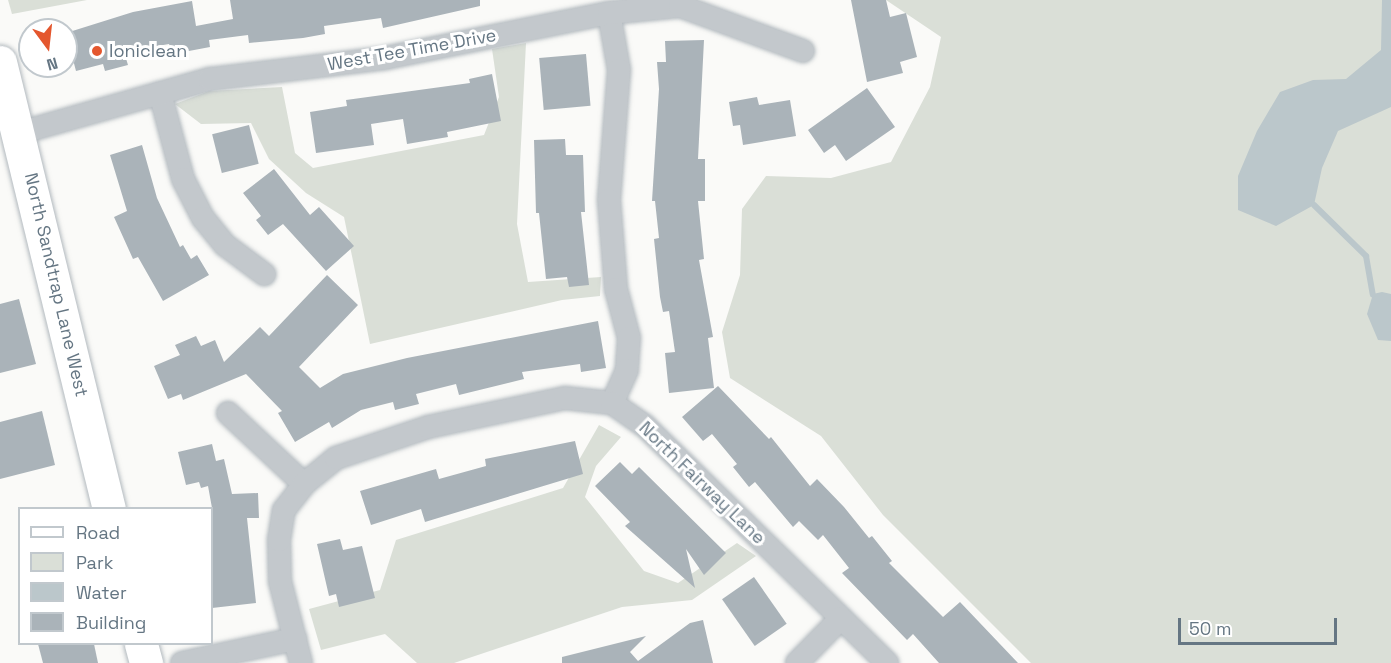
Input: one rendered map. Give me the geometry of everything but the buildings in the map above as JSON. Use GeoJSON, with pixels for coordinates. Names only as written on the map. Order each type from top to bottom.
{"type":"FeatureCollection","features":[{"type":"Feature","properties":{"kind":"street","name":"West Tee Time Drive"},"geometry":{"type":"LineString","coordinates":[[19,133],[210,79],[385,58],[609,13],[680,6],[803,51]]}},
{"type":"Feature","properties":{"kind":"street"},"geometry":{"type":"LineString","coordinates":[[301,663],[280,581],[279,540],[284,510],[303,484],[336,458],[428,428],[565,398],[612,404],[627,370],[629,338],[616,288],[609,200],[619,70],[609,13]]}},
{"type":"Feature","properties":{"kind":"street","name":"North Sandtrap Lane West"},"geometry":{"type":"LineString","coordinates":[[0,62],[109,507]]}},
{"type":"Feature","properties":{"kind":"street"},"geometry":{"type":"LineString","coordinates":[[160,93],[183,179],[202,218],[225,245],[264,274]]}},
{"type":"Feature","properties":{"kind":"street","name":"North Fairway Lane"},"geometry":{"type":"LineString","coordinates":[[612,404],[645,426],[887,663]]}},
{"type":"Feature","properties":{"kind":"street"},"geometry":{"type":"LineString","coordinates":[[228,413],[303,484]]}},
{"type":"Feature","properties":{"kind":"street"},"geometry":{"type":"LineString","coordinates":[[797,663],[841,618]]}},
{"type":"Feature","properties":{"kind":"street"},"geometry":{"type":"LineString","coordinates":[[182,663],[295,639]]}},
{"type":"Feature","properties":{"kind":"street"},"geometry":{"type":"LineString","coordinates":[[141,645],[146,663]]}},
{"type":"Feature","properties":{"kind":"green space"},"geometry":{"type":"Polygon","coordinates":[[[8,0],[87,0],[12,14],[8,0]]]}},
{"type":"Feature","properties":{"kind":"green space"},"geometry":{"type":"Polygon","coordinates":[[[886,0],[1391,0],[1391,663],[1031,663],[883,515],[821,436],[730,378],[722,332],[740,275],[742,209],[766,176],[831,178],[891,162],[930,87],[941,37],[886,0]]]}},
{"type":"Feature","properties":{"kind":"green space"},"geometry":{"type":"Polygon","coordinates":[[[526,43],[517,224],[528,282],[601,277],[600,296],[562,300],[370,344],[344,217],[306,193],[269,159],[251,123],[201,124],[175,104],[209,91],[282,87],[295,153],[313,168],[484,135],[499,97],[492,49],[526,43]]]}},
{"type":"Feature","properties":{"kind":"green space"},"geometry":{"type":"Polygon","coordinates":[[[599,425],[621,437],[596,466],[585,497],[644,571],[678,583],[737,543],[756,556],[692,600],[622,607],[454,663],[417,663],[385,634],[321,650],[309,609],[380,590],[396,540],[563,488],[599,425]]]}},
{"type":"Feature","properties":{"kind":"water"},"geometry":{"type":"Polygon","coordinates":[[[1382,0],[1391,0],[1391,107],[1338,131],[1322,168],[1314,205],[1276,226],[1238,210],[1238,176],[1257,131],[1280,92],[1313,80],[1346,79],[1381,50],[1382,0]]]}},
{"type":"Feature","properties":{"kind":"water"},"geometry":{"type":"Polygon","coordinates":[[[1382,292],[1391,294],[1391,341],[1378,340],[1367,314],[1373,294],[1382,292]]]}},
{"type":"Feature","properties":{"kind":"waterway"},"geometry":{"type":"LineString","coordinates":[[1314,205],[1366,256],[1373,294]]}},
{"type":"Feature","properties":{"kind":"place","name":"Ioniclean"},"geometry":{"type":"Point","coordinates":[97,51]}}]}
